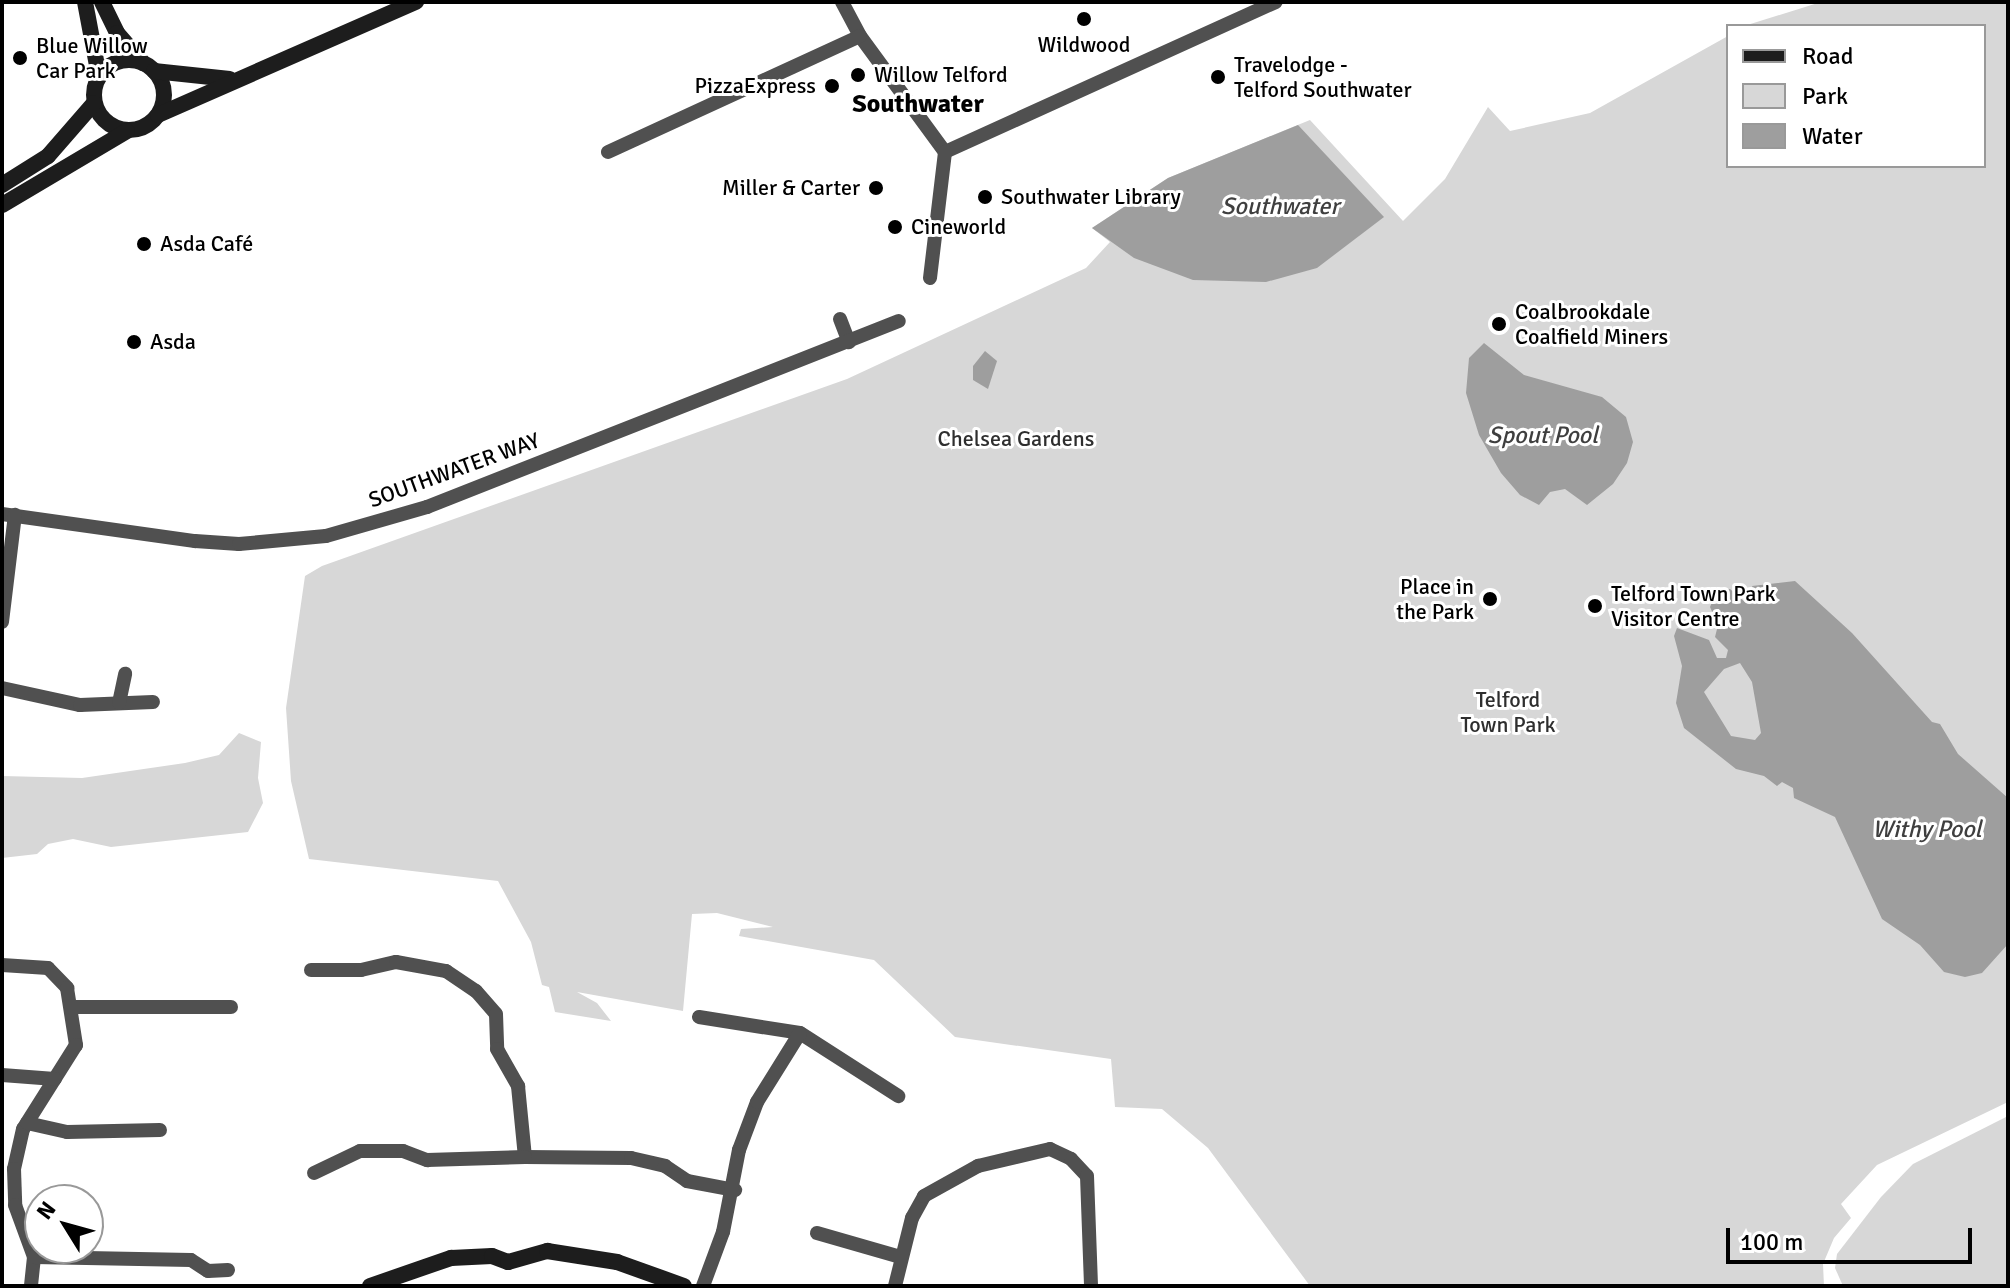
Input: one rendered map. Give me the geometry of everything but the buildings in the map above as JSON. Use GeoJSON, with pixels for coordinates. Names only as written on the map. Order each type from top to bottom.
{"type":"FeatureCollection","features":[{"type":"Feature","properties":{"kind":"street"},"geometry":{"type":"LineString","coordinates":[[2,185],[48,156],[94,103],[99,76],[85,2]]}},
{"type":"Feature","properties":{"kind":"street"},"geometry":{"type":"LineString","coordinates":[[102,2],[117,33],[149,67],[164,92],[158,115]]}},
{"type":"Feature","properties":{"kind":"street"},"geometry":{"type":"LineString","coordinates":[[2,205],[127,131],[145,127],[158,115],[416,2]]}},
{"type":"Feature","properties":{"kind":"street"},"geometry":{"type":"LineString","coordinates":[[842,2],[860,36],[945,152],[930,278]]}},
{"type":"Feature","properties":{"kind":"street"},"geometry":{"type":"LineString","coordinates":[[945,152],[1276,2]]}},
{"type":"Feature","properties":{"kind":"street"},"geometry":{"type":"LineString","coordinates":[[608,152],[860,36]]}},
{"type":"Feature","properties":{"kind":"street"},"geometry":{"type":"LineString","coordinates":[[99,76],[119,61],[236,80]]}},
{"type":"Feature","properties":{"kind":"street"},"geometry":{"type":"LineString","coordinates":[[94,103],[109,125],[127,131]]}},
{"type":"Feature","properties":{"kind":"street"},"geometry":{"type":"LineString","coordinates":[[840,319],[849,342]]}},
{"type":"Feature","properties":{"kind":"street","name":"SOUTHWATER WAY"},"geometry":{"type":"LineString","coordinates":[[9,514],[195,541],[252,543],[326,536],[427,507],[899,321]]}},
{"type":"Feature","properties":{"kind":"street"},"geometry":{"type":"LineString","coordinates":[[2,622],[9,514]]}},
{"type":"Feature","properties":{"kind":"street"},"geometry":{"type":"LineString","coordinates":[[119,703],[125,674]]}},
{"type":"Feature","properties":{"kind":"street"},"geometry":{"type":"LineString","coordinates":[[2,688],[80,705],[153,702]]}},
{"type":"Feature","properties":{"kind":"street"},"geometry":{"type":"LineString","coordinates":[[311,970],[361,970],[396,962],[446,971],[476,991],[496,1014],[497,1049],[518,1086],[525,1157]]}},
{"type":"Feature","properties":{"kind":"street"},"geometry":{"type":"LineString","coordinates":[[2,965],[48,968],[67,988],[76,1045],[27,1123],[14,1169],[19,1214],[24,1228]]}},
{"type":"Feature","properties":{"kind":"street"},"geometry":{"type":"LineString","coordinates":[[71,1007],[231,1007]]}},
{"type":"Feature","properties":{"kind":"street"},"geometry":{"type":"LineString","coordinates":[[699,1017],[800,1033],[898,1096]]}},
{"type":"Feature","properties":{"kind":"street"},"geometry":{"type":"LineString","coordinates":[[703,1286],[735,1190],[739,1150],[757,1102],[800,1033]]}},
{"type":"Feature","properties":{"kind":"street"},"geometry":{"type":"LineString","coordinates":[[2,1075],[55,1079]]}},
{"type":"Feature","properties":{"kind":"street"},"geometry":{"type":"LineString","coordinates":[[27,1123],[67,1132],[160,1130]]}},
{"type":"Feature","properties":{"kind":"street"},"geometry":{"type":"LineString","coordinates":[[895,1286],[900,1257],[924,1196],[978,1166],[1050,1149],[1071,1159],[1087,1176],[1091,1286]]}},
{"type":"Feature","properties":{"kind":"street"},"geometry":{"type":"LineString","coordinates":[[314,1173],[360,1151],[403,1151],[427,1160],[631,1158],[665,1166],[687,1181],[735,1190]]}},
{"type":"Feature","properties":{"kind":"street"},"geometry":{"type":"LineString","coordinates":[[2,1214],[19,1214]]}},
{"type":"Feature","properties":{"kind":"street"},"geometry":{"type":"LineString","coordinates":[[817,1233],[900,1257]]}},
{"type":"Feature","properties":{"kind":"street"},"geometry":{"type":"LineString","coordinates":[[370,1286],[451,1258],[492,1256],[508,1262],[547,1251],[617,1262],[684,1286]]}},
{"type":"Feature","properties":{"kind":"street"},"geometry":{"type":"LineString","coordinates":[[104,1258],[191,1260],[208,1271],[228,1270]]}},
{"type":"Feature","properties":{"kind":"street"},"geometry":{"type":"LineString","coordinates":[[31,1286],[33,1264]]}},
{"type":"Feature","properties":{"kind":"green space","name":"Telford Town Park"},"geometry":{"type":"Polygon","coordinates":[[[1821,2],[2008,2],[2008,1102],[1877,1165],[1841,1204],[1851,1218],[1834,1238],[1823,1264],[1824,1286],[1310,1286],[1208,1148],[1162,1109],[1115,1107],[1111,1059],[955,1037],[874,960],[739,936],[741,929],[773,927],[717,913],[692,914],[683,1011],[577,992],[597,1003],[611,1021],[555,1012],[549,987],[542,985],[531,942],[498,881],[309,859],[291,781],[286,708],[305,576],[322,566],[847,379],[1086,268],[1110,242],[1092,228],[1168,178],[1310,120],[1403,221],[1445,179],[1488,107],[1510,131],[1590,113],[1726,37],[1726,168],[1986,168],[1986,24],[1750,24],[1821,2]]]}},
{"type":"Feature","properties":{"kind":"green space"},"geometry":{"type":"Polygon","coordinates":[[[239,733],[261,742],[258,778],[263,803],[248,832],[111,847],[73,839],[48,844],[37,854],[2,858],[2,776],[82,778],[185,763],[219,755],[239,733]]]}},
{"type":"Feature","properties":{"kind":"green space"},"geometry":{"type":"Polygon","coordinates":[[[2008,1116],[2008,1286],[1843,1286],[1835,1268],[1837,1254],[1881,1197],[1913,1164],[2008,1116]]]}},
{"type":"Feature","properties":{"kind":"water","name":"Southwater"},"geometry":{"type":"Polygon","coordinates":[[[1298,125],[1384,217],[1317,268],[1266,282],[1193,280],[1134,258],[1092,228],[1168,178],[1298,125]]]}},
{"type":"Feature","properties":{"kind":"water","name":"Spout Pool"},"geometry":{"type":"Polygon","coordinates":[[[1484,343],[1524,375],[1602,397],[1626,417],[1633,442],[1627,463],[1613,484],[1587,505],[1565,489],[1550,492],[1539,505],[1520,495],[1501,473],[1479,435],[1466,393],[1469,358],[1484,343]]]}},
{"type":"Feature","properties":{"kind":"water"},"geometry":{"type":"Polygon","coordinates":[[[985,351],[997,361],[988,389],[973,380],[973,366],[985,351]]]}},
{"type":"Feature","properties":{"kind":"water","name":"Withy Pool"},"geometry":{"type":"Polygon","coordinates":[[[1795,581],[1852,633],[1932,722],[1940,724],[1958,754],[2008,798],[2008,944],[1982,973],[1965,977],[1944,972],[1920,945],[1882,919],[1835,817],[1794,798],[1793,788],[1782,782],[1777,786],[1764,776],[1736,769],[1684,728],[1676,703],[1682,666],[1674,636],[1677,628],[1709,640],[1717,658],[1726,658],[1728,650],[1715,637],[1718,625],[1710,607],[1717,590],[1730,589],[1746,603],[1756,596],[1752,586],[1795,581]],[[1740,663],[1724,669],[1704,692],[1731,736],[1755,740],[1761,733],[1752,682],[1740,663]]]}},
{"type":"Feature","properties":{"kind":"place","name":"Wildwood"},"geometry":{"type":"Point","coordinates":[1084,19]}},
{"type":"Feature","properties":{"kind":"place","name":"Blue Willow Car Park"},"geometry":{"type":"Point","coordinates":[20,58]}},
{"type":"Feature","properties":{"kind":"place","name":"Willow Telford"},"geometry":{"type":"Point","coordinates":[858,75]}},
{"type":"Feature","properties":{"kind":"place","name":"Travelodge - Telford Southwater"},"geometry":{"type":"Point","coordinates":[1218,77]}},
{"type":"Feature","properties":{"kind":"place","name":"PizzaExpress"},"geometry":{"type":"Point","coordinates":[832,86]}},
{"type":"Feature","properties":{"kind":"place","name":"Miller & Carter"},"geometry":{"type":"Point","coordinates":[876,188]}},
{"type":"Feature","properties":{"kind":"place","name":"Southwater Library"},"geometry":{"type":"Point","coordinates":[985,197]}},
{"type":"Feature","properties":{"kind":"place","name":"Cineworld"},"geometry":{"type":"Point","coordinates":[895,227]}},
{"type":"Feature","properties":{"kind":"place","name":"Asda Café"},"geometry":{"type":"Point","coordinates":[144,244]}},
{"type":"Feature","properties":{"kind":"place","name":"Coalbrookdale Coalfield Miners"},"geometry":{"type":"Point","coordinates":[1499,324]}},
{"type":"Feature","properties":{"kind":"place","name":"Asda"},"geometry":{"type":"Point","coordinates":[134,342]}},
{"type":"Feature","properties":{"kind":"place","name":"Place in the Park"},"geometry":{"type":"Point","coordinates":[1490,599]}},
{"type":"Feature","properties":{"kind":"place","name":"Telford Town Park Visitor Centre"},"geometry":{"type":"Point","coordinates":[1595,606]}},
{"type":"Feature","properties":{"kind":"district","name":"Southwater"},"geometry":{"type":"Point","coordinates":[918,105]}},
{"type":"Feature","properties":{"kind":"park label","name":"Chelsea Gardens"},"geometry":{"type":"Point","coordinates":[1016,439]}}]}
